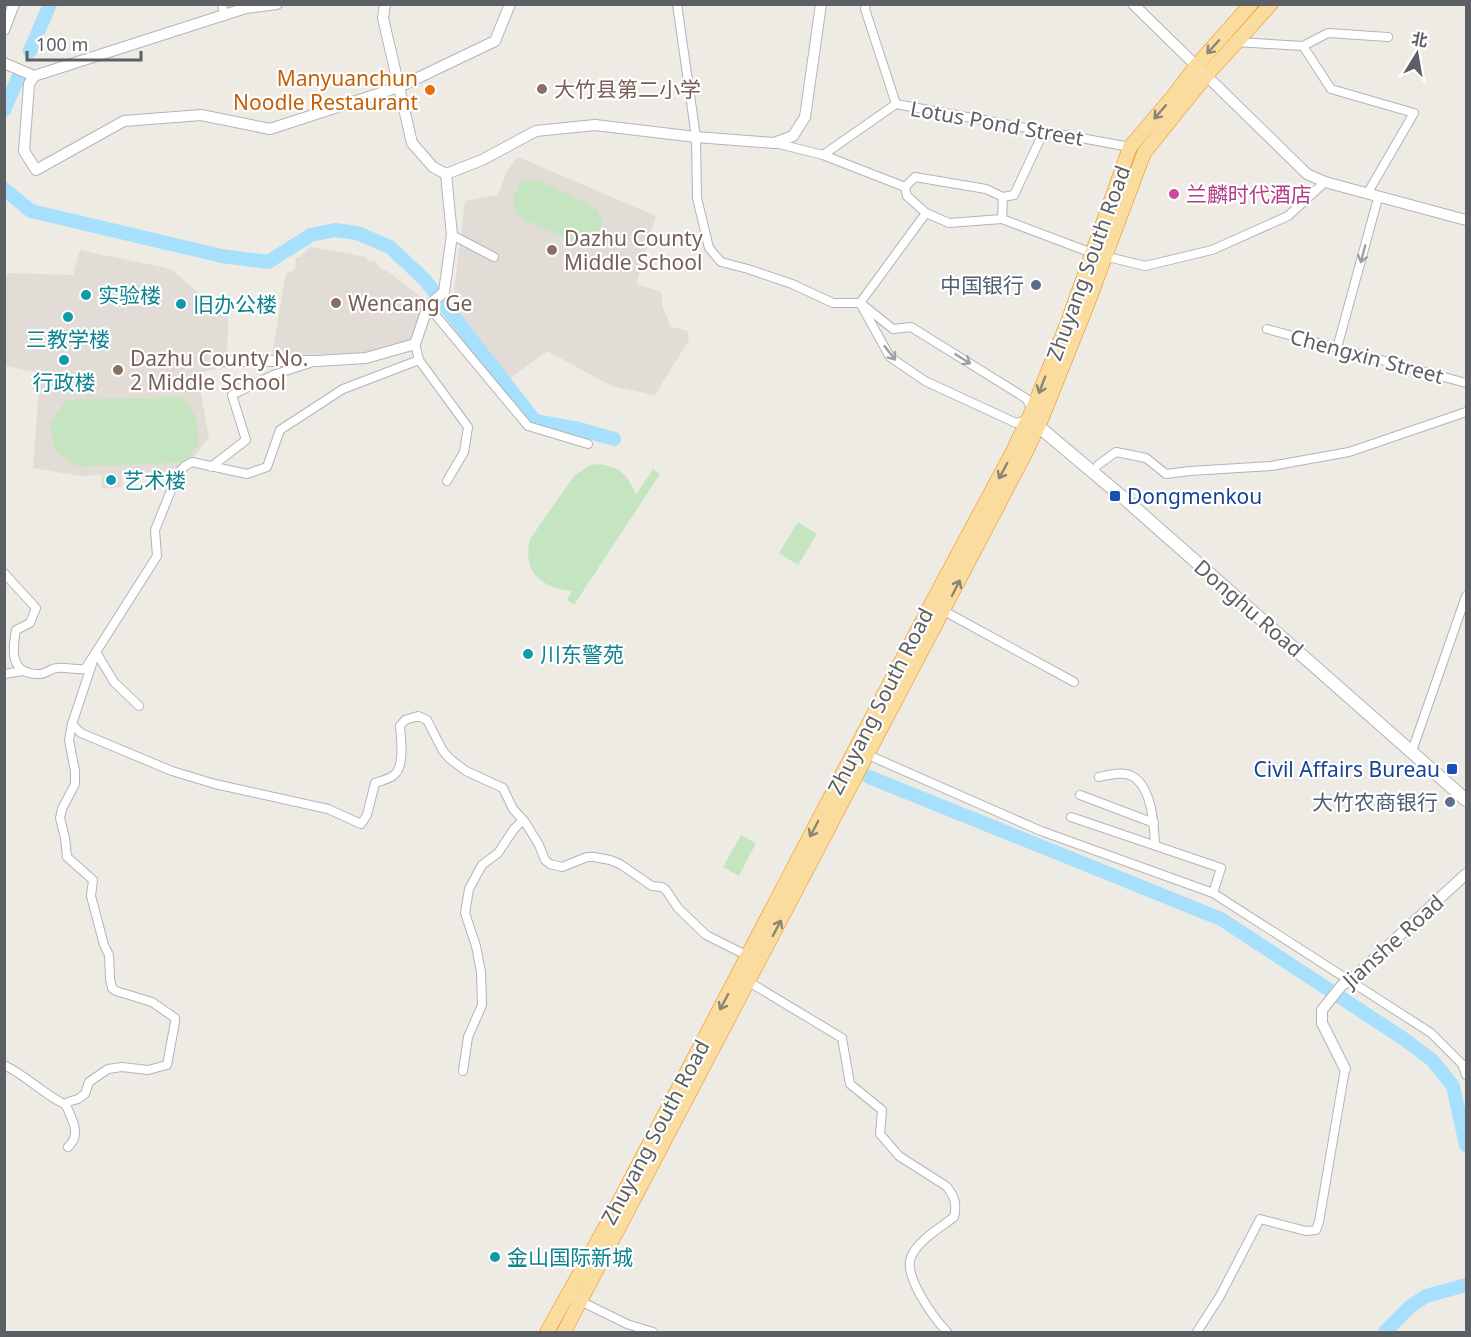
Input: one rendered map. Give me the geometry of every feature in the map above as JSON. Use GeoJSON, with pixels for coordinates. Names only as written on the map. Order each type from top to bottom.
{"type":"FeatureCollection","features":[{"type":"Feature","properties":{"kind":"highway","name":"Zhuyang South Road"},"geometry":{"type":"LineString","coordinates":[[564,1332],[574,1299],[1035,419],[1130,147],[1196,66],[1251,4]]}},
{"type":"Feature","properties":{"kind":"highway","name":"Zhuyang South Road"},"geometry":{"type":"LineString","coordinates":[[547,1332],[574,1299],[749,982],[754,959],[868,755],[944,610],[1035,419],[1106,257],[1144,153],[1206,76],[1271,4]]}},
{"type":"Feature","properties":{"kind":"main road","name":"Donghu Road"},"geometry":{"type":"LineString","coordinates":[[1035,419],[1098,465],[1413,747],[1467,800]]}},
{"type":"Feature","properties":{"kind":"main road","name":"Donghu Road"},"geometry":{"type":"LineString","coordinates":[[1035,419],[1413,747],[1467,790]]}},
{"type":"Feature","properties":{"kind":"street"},"geometry":{"type":"LineString","coordinates":[[4,30],[14,4]]}},
{"type":"Feature","properties":{"kind":"street"},"geometry":{"type":"LineString","coordinates":[[277,4],[223,10],[34,76],[29,84],[24,152],[36,170],[124,121],[201,115],[270,129],[399,87],[495,41],[510,4]]}},
{"type":"Feature","properties":{"kind":"street"},"geometry":{"type":"LineString","coordinates":[[385,4],[383,18],[412,143],[433,167],[446,174],[482,160],[536,131],[595,125],[696,137],[774,143],[823,154],[905,186]]}},
{"type":"Feature","properties":{"kind":"street"},"geometry":{"type":"LineString","coordinates":[[677,4],[696,137],[697,198],[709,248],[721,262],[792,284],[833,303],[860,303],[893,329],[911,327],[1027,399],[1035,419],[1016,423],[925,381],[890,357],[860,303]]}},
{"type":"Feature","properties":{"kind":"street"},"geometry":{"type":"LineString","coordinates":[[774,143],[793,136],[805,117],[821,4]]}},
{"type":"Feature","properties":{"kind":"street","name":"Lotus Pond Street"},"geometry":{"type":"LineString","coordinates":[[866,4],[865,9],[896,104],[1130,147]]}},
{"type":"Feature","properties":{"kind":"street"},"geometry":{"type":"LineString","coordinates":[[1133,4],[1307,174],[1324,182],[1378,198],[1467,220]]}},
{"type":"Feature","properties":{"kind":"street"},"geometry":{"type":"LineString","coordinates":[[1237,42],[1303,45],[1328,33],[1388,36]]}},
{"type":"Feature","properties":{"kind":"street"},"geometry":{"type":"LineString","coordinates":[[1303,45],[1331,89],[1414,113],[1367,194]]}},
{"type":"Feature","properties":{"kind":"street"},"geometry":{"type":"LineString","coordinates":[[4,63],[34,76]]}},
{"type":"Feature","properties":{"kind":"street"},"geometry":{"type":"LineString","coordinates":[[823,154],[896,104]]}},
{"type":"Feature","properties":{"kind":"street"},"geometry":{"type":"LineString","coordinates":[[905,186],[915,177],[986,189],[1003,197],[1014,195],[1044,131]]}},
{"type":"Feature","properties":{"kind":"street"},"geometry":{"type":"LineString","coordinates":[[446,174],[452,235],[444,292],[428,306],[415,344],[419,360],[468,427],[464,452],[447,481]]}},
{"type":"Feature","properties":{"kind":"street"},"geometry":{"type":"LineString","coordinates":[[905,186],[907,196],[926,213],[949,223],[1002,219],[1092,253],[1145,266],[1212,250],[1288,216],[1324,182]]}},
{"type":"Feature","properties":{"kind":"street"},"geometry":{"type":"LineString","coordinates":[[1002,219],[1003,197]]}},
{"type":"Feature","properties":{"kind":"street"},"geometry":{"type":"LineString","coordinates":[[1338,348],[1378,198]]}},
{"type":"Feature","properties":{"kind":"street"},"geometry":{"type":"LineString","coordinates":[[860,303],[926,213]]}},
{"type":"Feature","properties":{"kind":"street"},"geometry":{"type":"LineString","coordinates":[[452,235],[494,257]]}},
{"type":"Feature","properties":{"kind":"street"},"geometry":{"type":"LineString","coordinates":[[428,306],[528,426],[588,444]]}},
{"type":"Feature","properties":{"kind":"street","name":"Chengxin Street"},"geometry":{"type":"LineString","coordinates":[[1267,328],[1467,383]]}},
{"type":"Feature","properties":{"kind":"street"},"geometry":{"type":"LineString","coordinates":[[222,361],[317,361],[366,358],[415,344]]}},
{"type":"Feature","properties":{"kind":"street"},"geometry":{"type":"LineString","coordinates":[[4,674],[23,670],[41,674],[55,668],[85,669],[157,556],[155,530],[178,473],[185,466],[192,462],[247,474],[267,467],[280,430],[343,390],[419,360]]}},
{"type":"Feature","properties":{"kind":"street"},"geometry":{"type":"LineString","coordinates":[[211,467],[246,440],[232,395],[273,375],[317,361]]}},
{"type":"Feature","properties":{"kind":"street"},"geometry":{"type":"LineString","coordinates":[[1098,465],[1116,452],[1146,458],[1167,474],[1271,466],[1349,452],[1467,412]]}},
{"type":"Feature","properties":{"kind":"street"},"geometry":{"type":"LineString","coordinates":[[4,573],[36,608],[30,622],[16,630],[12,652],[18,666],[23,670]]}},
{"type":"Feature","properties":{"kind":"street"},"geometry":{"type":"LineString","coordinates":[[1413,747],[1467,596]]}},
{"type":"Feature","properties":{"kind":"street"},"geometry":{"type":"LineString","coordinates":[[944,610],[1074,682]]}},
{"type":"Feature","properties":{"kind":"street"},"geometry":{"type":"LineString","coordinates":[[96,652],[114,682],[138,706]]}},
{"type":"Feature","properties":{"kind":"street"},"geometry":{"type":"LineString","coordinates":[[66,1105],[85,1094],[89,1082],[108,1069],[122,1067],[148,1070],[166,1065],[175,1022],[175,1018],[159,1006],[145,999],[116,991],[110,984],[109,955],[104,945],[91,896],[93,880],[68,860],[60,823],[60,813],[74,789],[76,777],[69,740],[72,724],[96,652]]}},
{"type":"Feature","properties":{"kind":"street"},"geometry":{"type":"LineString","coordinates":[[72,724],[81,733],[172,771],[215,784],[328,809],[361,824],[367,815],[375,783],[393,776],[398,770],[402,753],[400,726],[405,720],[422,717],[427,720],[443,751],[450,759],[476,776],[503,789],[513,809],[523,820],[539,845],[545,860],[550,864],[562,867],[587,857],[594,857],[620,864],[652,886],[666,890],[678,908],[706,935],[754,959]]}},
{"type":"Feature","properties":{"kind":"street"},"geometry":{"type":"LineString","coordinates":[[868,755],[1041,831],[1213,893],[1349,985],[1431,1033],[1462,1064],[1467,1075]]}},
{"type":"Feature","properties":{"kind":"street"},"geometry":{"type":"LineString","coordinates":[[1099,777],[1118,774],[1131,776],[1147,792],[1154,823],[1155,845]]}},
{"type":"Feature","properties":{"kind":"street"},"geometry":{"type":"LineString","coordinates":[[1080,795],[1154,823]]}},
{"type":"Feature","properties":{"kind":"street"},"geometry":{"type":"LineString","coordinates":[[1071,816],[1221,868],[1213,893]]}},
{"type":"Feature","properties":{"kind":"street"},"geometry":{"type":"LineString","coordinates":[[463,1071],[468,1037],[482,1005],[481,972],[476,946],[465,913],[469,889],[482,865],[498,853],[523,820]]}},
{"type":"Feature","properties":{"kind":"street","name":"Jianshe Road"},"geometry":{"type":"LineString","coordinates":[[1345,1069],[1322,1023],[1325,1012],[1349,985],[1467,874]]}},
{"type":"Feature","properties":{"kind":"street","name":"Jianshe Road"},"geometry":{"type":"LineString","coordinates":[[1349,985],[1467,884]]}},
{"type":"Feature","properties":{"kind":"street"},"geometry":{"type":"LineString","coordinates":[[749,982],[842,1038],[850,1084],[882,1110],[880,1134],[899,1156],[946,1186],[952,1193],[956,1209],[954,1217],[920,1245],[911,1256],[910,1270],[935,1320],[947,1332]]}},
{"type":"Feature","properties":{"kind":"street"},"geometry":{"type":"LineString","coordinates":[[4,1065],[21,1073],[50,1097],[66,1105],[76,1128],[74,1139],[68,1147]]}},
{"type":"Feature","properties":{"kind":"street"},"geometry":{"type":"LineString","coordinates":[[1197,1332],[1220,1296],[1260,1219],[1306,1231],[1316,1230],[1345,1069]]}},
{"type":"Feature","properties":{"kind":"street"},"geometry":{"type":"LineString","coordinates":[[574,1299],[592,1305],[627,1324],[653,1332]]}},
{"type":"Feature","properties":{"kind":"shaded area","name":"Dazhu County Middle School"},"geometry":{"type":"Polygon","coordinates":[[[518,157],[656,216],[636,284],[661,292],[663,308],[671,327],[688,331],[689,340],[655,395],[612,386],[547,351],[508,380],[452,307],[465,201],[498,195],[506,173],[518,157]]]}},
{"type":"Feature","properties":{"kind":"shaded area","name":"Wencang Ge"},"geometry":{"type":"Polygon","coordinates":[[[310,247],[366,257],[371,262],[373,260],[382,270],[386,270],[425,300],[410,341],[361,355],[272,354],[286,274],[295,269],[296,257],[300,257],[310,247]]]}},
{"type":"Feature","properties":{"kind":"shaded area","name":"Dazhu County No. 2 Middle School"},"geometry":{"type":"Polygon","coordinates":[[[80,250],[171,269],[228,318],[227,367],[197,373],[209,437],[183,470],[121,474],[122,487],[102,489],[101,475],[80,476],[33,468],[40,373],[5,366],[5,276],[9,273],[73,275],[80,250]]]}},
{"type":"Feature","properties":{"kind":"green space"},"geometry":{"type":"Polygon","coordinates":[[[535,179],[595,207],[603,222],[598,236],[582,246],[519,217],[512,201],[521,181],[535,179]]]}},
{"type":"Feature","properties":{"kind":"green space"},"geometry":{"type":"Polygon","coordinates":[[[184,397],[196,417],[199,443],[184,462],[77,467],[55,451],[50,425],[66,400],[184,397]]]}},
{"type":"Feature","properties":{"kind":"green space"},"geometry":{"type":"Polygon","coordinates":[[[599,464],[622,473],[630,482],[636,495],[653,469],[660,474],[574,605],[567,600],[572,591],[551,586],[536,576],[529,561],[530,539],[574,476],[590,465],[599,464]]]}},
{"type":"Feature","properties":{"kind":"green space"},"geometry":{"type":"Polygon","coordinates":[[[798,522],[817,534],[798,565],[779,553],[798,522]]]}},
{"type":"Feature","properties":{"kind":"green space"},"geometry":{"type":"Polygon","coordinates":[[[741,835],[756,843],[739,876],[723,867],[741,835]]]}},
{"type":"Feature","properties":{"kind":"waterway"},"geometry":{"type":"LineString","coordinates":[[30,51],[50,4]]}},
{"type":"Feature","properties":{"kind":"waterway"},"geometry":{"type":"LineString","coordinates":[[4,110],[18,78]]}},
{"type":"Feature","properties":{"kind":"waterway"},"geometry":{"type":"LineString","coordinates":[[4,189],[31,211],[222,256],[268,262],[311,235],[335,230],[357,233],[390,247],[425,280],[535,421],[579,429],[614,439]]}},
{"type":"Feature","properties":{"kind":"waterway"},"geometry":{"type":"LineString","coordinates":[[869,777],[1221,919],[1404,1039],[1432,1060],[1453,1086],[1466,1145]]}},
{"type":"Feature","properties":{"kind":"waterway"},"geometry":{"type":"LineString","coordinates":[[1385,1332],[1411,1306],[1426,1296],[1466,1285]]}},
{"type":"Feature","properties":{"kind":"place","name":"大竹县第二小学"},"geometry":{"type":"Point","coordinates":[542,89]}},
{"type":"Feature","properties":{"kind":"place","name":"Manyuanchun Noodle Restaurant"},"geometry":{"type":"Point","coordinates":[430,90]}},
{"type":"Feature","properties":{"kind":"place","name":"兰麟时代酒店"},"geometry":{"type":"Point","coordinates":[1174,194]}},
{"type":"Feature","properties":{"kind":"place","name":"Dazhu County Middle School"},"geometry":{"type":"Point","coordinates":[552,250]}},
{"type":"Feature","properties":{"kind":"place","name":"中国银行"},"geometry":{"type":"Point","coordinates":[1036,285]}},
{"type":"Feature","properties":{"kind":"place","name":"实验楼"},"geometry":{"type":"Point","coordinates":[86,295]}},
{"type":"Feature","properties":{"kind":"place","name":"Wencang Ge"},"geometry":{"type":"Point","coordinates":[336,303]}},
{"type":"Feature","properties":{"kind":"place","name":"旧办公楼"},"geometry":{"type":"Point","coordinates":[181,304]}},
{"type":"Feature","properties":{"kind":"place","name":"三教学楼"},"geometry":{"type":"Point","coordinates":[68,317]}},
{"type":"Feature","properties":{"kind":"place","name":"行政楼"},"geometry":{"type":"Point","coordinates":[64,360]}},
{"type":"Feature","properties":{"kind":"place","name":"Dazhu County No. 2 Middle School"},"geometry":{"type":"Point","coordinates":[118,370]}},
{"type":"Feature","properties":{"kind":"place","name":"艺术楼"},"geometry":{"type":"Point","coordinates":[111,480]}},
{"type":"Feature","properties":{"kind":"place","name":"Dongmenkou"},"geometry":{"type":"Point","coordinates":[1115,496]}},
{"type":"Feature","properties":{"kind":"place","name":"川东警苑"},"geometry":{"type":"Point","coordinates":[528,654]}},
{"type":"Feature","properties":{"kind":"place","name":"Civil Affairs Bureau"},"geometry":{"type":"Point","coordinates":[1452,769]}},
{"type":"Feature","properties":{"kind":"place","name":"大竹农商银行"},"geometry":{"type":"Point","coordinates":[1450,802]}},
{"type":"Feature","properties":{"kind":"place","name":"金山国际新城"},"geometry":{"type":"Point","coordinates":[495,1257]}}]}
